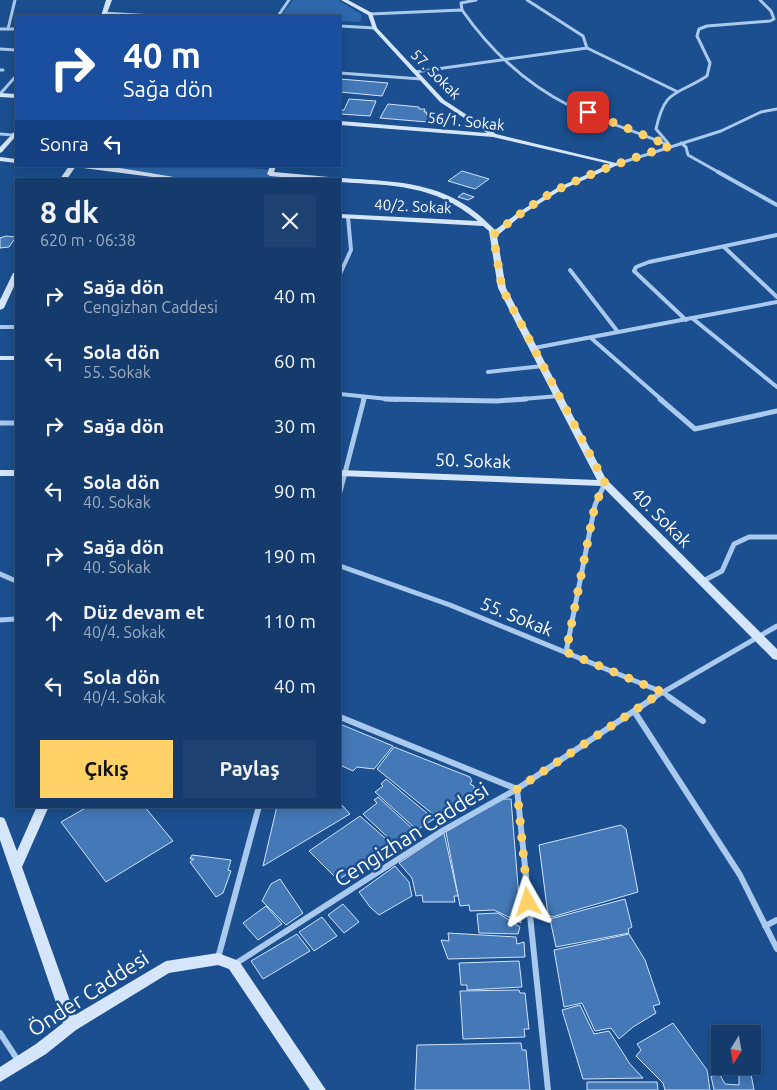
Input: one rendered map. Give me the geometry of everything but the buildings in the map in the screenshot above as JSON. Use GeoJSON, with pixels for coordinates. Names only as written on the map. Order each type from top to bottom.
{"type":"FeatureCollection","features":[{"type":"Feature","properties":{"kind":"street"},"geometry":{"type":"LineString","coordinates":[[8,29],[15,0]]}},
{"type":"Feature","properties":{"kind":"street"},"geometry":{"type":"LineString","coordinates":[[103,15],[109,0]]}},
{"type":"Feature","properties":{"kind":"street"},"geometry":{"type":"LineString","coordinates":[[279,15],[289,0]]}},
{"type":"Feature","properties":{"kind":"street"},"geometry":{"type":"LineString","coordinates":[[344,0],[371,17],[462,10]]}},
{"type":"Feature","properties":{"kind":"street"},"geometry":{"type":"LineString","coordinates":[[476,0],[461,3],[462,10],[475,29],[504,60],[570,106],[670,146]]}},
{"type":"Feature","properties":{"kind":"street"},"geometry":{"type":"LineString","coordinates":[[526,0],[583,36],[587,48]]}},
{"type":"Feature","properties":{"kind":"street"},"geometry":{"type":"LineString","coordinates":[[670,146],[656,129],[658,114],[666,98],[707,76],[710,63],[697,36],[699,29],[707,26],[770,21],[774,19],[771,11],[760,0]]}},
{"type":"Feature","properties":{"kind":"street","name":"57. Sokak"},"geometry":{"type":"LineString","coordinates":[[371,17],[375,28],[442,101],[494,135]]}},
{"type":"Feature","properties":{"kind":"street"},"geometry":{"type":"LineString","coordinates":[[341,26],[375,28]]}},
{"type":"Feature","properties":{"kind":"street"},"geometry":{"type":"LineString","coordinates":[[0,29],[15,29]]}},
{"type":"Feature","properties":{"kind":"street"},"geometry":{"type":"LineString","coordinates":[[415,72],[587,48],[676,91]]}},
{"type":"Feature","properties":{"kind":"street"},"geometry":{"type":"LineString","coordinates":[[0,49],[15,50]]}},
{"type":"Feature","properties":{"kind":"street"},"geometry":{"type":"LineString","coordinates":[[341,73],[421,79]]}},
{"type":"Feature","properties":{"kind":"street"},"geometry":{"type":"LineString","coordinates":[[0,94],[15,77]]}},
{"type":"Feature","properties":{"kind":"street"},"geometry":{"type":"LineString","coordinates":[[0,94],[15,96]]}},
{"type":"Feature","properties":{"kind":"street"},"geometry":{"type":"LineString","coordinates":[[341,180],[412,186],[432,191],[462,206],[492,230],[493,235],[521,213],[559,189],[617,164],[722,131],[761,112],[777,109]]}},
{"type":"Feature","properties":{"kind":"street","name":"56/1. Sokak"},"geometry":{"type":"LineString","coordinates":[[341,123],[494,135],[617,164]]}},
{"type":"Feature","properties":{"kind":"street"},"geometry":{"type":"LineString","coordinates":[[0,134],[15,134]]}},
{"type":"Feature","properties":{"kind":"street"},"geometry":{"type":"LineString","coordinates":[[0,151],[15,134]]}},
{"type":"Feature","properties":{"kind":"street"},"geometry":{"type":"LineString","coordinates":[[681,143],[686,147],[688,155],[777,204]]}},
{"type":"Feature","properties":{"kind":"street"},"geometry":{"type":"LineString","coordinates":[[0,159],[15,161]]}},
{"type":"Feature","properties":{"kind":"street"},"geometry":{"type":"LineString","coordinates":[[64,178],[72,167]]}},
{"type":"Feature","properties":{"kind":"street"},"geometry":{"type":"LineString","coordinates":[[100,167],[177,178]]}},
{"type":"Feature","properties":{"kind":"street"},"geometry":{"type":"LineString","coordinates":[[269,176],[316,178]]}},
{"type":"Feature","properties":{"kind":"street","name":"40/2. Sokak"},"geometry":{"type":"LineString","coordinates":[[341,216],[485,224]]}},
{"type":"Feature","properties":{"kind":"street"},"geometry":{"type":"LineString","coordinates":[[341,272],[351,250],[348,217]]}},
{"type":"Feature","properties":{"kind":"street","name":"40. Sokak"},"geometry":{"type":"LineString","coordinates":[[493,235],[502,288],[605,483],[777,656]]}},
{"type":"Feature","properties":{"kind":"street"},"geometry":{"type":"LineString","coordinates":[[686,320],[634,271],[636,267],[649,262],[777,236]]}},
{"type":"Feature","properties":{"kind":"street"},"geometry":{"type":"LineString","coordinates":[[724,247],[777,297]]}},
{"type":"Feature","properties":{"kind":"street"},"geometry":{"type":"LineString","coordinates":[[570,270],[618,332]]}},
{"type":"Feature","properties":{"kind":"street"},"geometry":{"type":"LineString","coordinates":[[0,308],[3,296],[15,277]]}},
{"type":"Feature","properties":{"kind":"street"},"geometry":{"type":"LineString","coordinates":[[534,348],[777,302]]}},
{"type":"Feature","properties":{"kind":"street"},"geometry":{"type":"LineString","coordinates":[[692,318],[777,387]]}},
{"type":"Feature","properties":{"kind":"street"},"geometry":{"type":"LineString","coordinates":[[0,327],[15,327]]}},
{"type":"Feature","properties":{"kind":"street"},"geometry":{"type":"LineString","coordinates":[[591,338],[695,429],[777,411]]}},
{"type":"Feature","properties":{"kind":"street"},"geometry":{"type":"LineString","coordinates":[[0,358],[15,358]]}},
{"type":"Feature","properties":{"kind":"street"},"geometry":{"type":"LineString","coordinates":[[488,372],[543,366]]}},
{"type":"Feature","properties":{"kind":"street"},"geometry":{"type":"LineString","coordinates":[[341,394],[398,400],[497,400],[559,396]]}},
{"type":"Feature","properties":{"kind":"street"},"geometry":{"type":"LineString","coordinates":[[341,486],[364,397]]}},
{"type":"Feature","properties":{"kind":"street"},"geometry":{"type":"LineString","coordinates":[[0,423],[15,423]]}},
{"type":"Feature","properties":{"kind":"street"},"geometry":{"type":"LineString","coordinates":[[0,473],[15,473]]}},
{"type":"Feature","properties":{"kind":"street","name":"50. Sokak"},"geometry":{"type":"LineString","coordinates":[[343,473],[550,479],[605,483]]}},
{"type":"Feature","properties":{"kind":"street"},"geometry":{"type":"LineString","coordinates":[[566,652],[595,505],[605,483]]}},
{"type":"Feature","properties":{"kind":"street"},"geometry":{"type":"LineString","coordinates":[[703,581],[722,571],[734,544],[749,537],[777,538]]}},
{"type":"Feature","properties":{"kind":"street","name":"55. Sokak"},"geometry":{"type":"LineString","coordinates":[[341,566],[450,606],[662,692],[703,721]]}},
{"type":"Feature","properties":{"kind":"street"},"geometry":{"type":"LineString","coordinates":[[0,574],[15,581]]}},
{"type":"Feature","properties":{"kind":"street"},"geometry":{"type":"LineString","coordinates":[[0,620],[15,619]]}},
{"type":"Feature","properties":{"kind":"street","name":"Cengizhan Caddesi"},"geometry":{"type":"LineString","coordinates":[[234,965],[442,831],[517,789],[662,692],[758,635],[777,626]]}},
{"type":"Feature","properties":{"kind":"street"},"geometry":{"type":"LineString","coordinates":[[634,711],[740,875],[777,949]]}},
{"type":"Feature","properties":{"kind":"street"},"geometry":{"type":"LineString","coordinates":[[341,717],[517,789],[548,1090]]}},
{"type":"Feature","properties":{"kind":"street"},"geometry":{"type":"LineString","coordinates":[[16,867],[42,808]]}},
{"type":"Feature","properties":{"kind":"street"},"geometry":{"type":"LineString","coordinates":[[218,959],[258,808]]}},
{"type":"Feature","properties":{"kind":"street"},"geometry":{"type":"LineString","coordinates":[[0,822],[71,1025]]}},
{"type":"Feature","properties":{"kind":"street"},"geometry":{"type":"LineString","coordinates":[[765,926],[777,920]]}},
{"type":"Feature","properties":{"kind":"street","name":"Önder Caddesi"},"geometry":{"type":"LineString","coordinates":[[0,1075],[41,1049],[71,1025],[166,967],[218,959],[234,965]]}},
{"type":"Feature","properties":{"kind":"street"},"geometry":{"type":"LineString","coordinates":[[234,965],[320,1090]]}},
{"type":"Feature","properties":{"kind":"street"},"geometry":{"type":"LineString","coordinates":[[0,1033],[20,1062]]}},
{"type":"Feature","properties":{"kind":"shaded area"},"geometry":{"type":"Polygon","coordinates":[[[293,0],[338,0],[362,15],[360,22],[341,21],[341,15],[282,15],[293,0]]]}},
{"type":"Feature","properties":{"kind":"shaded area"},"geometry":{"type":"Polygon","coordinates":[[[117,167],[237,167],[272,170],[270,173],[308,178],[176,178],[116,169],[117,167]]]}},
{"type":"Feature","properties":{"kind":"route"},"geometry":{"type":"LineString","coordinates":[[528,902],[517,789],[662,692],[566,652],[595,505],[605,483],[502,288],[493,235],[521,213],[559,189],[617,164],[670,146],[588,112]]}}]}
